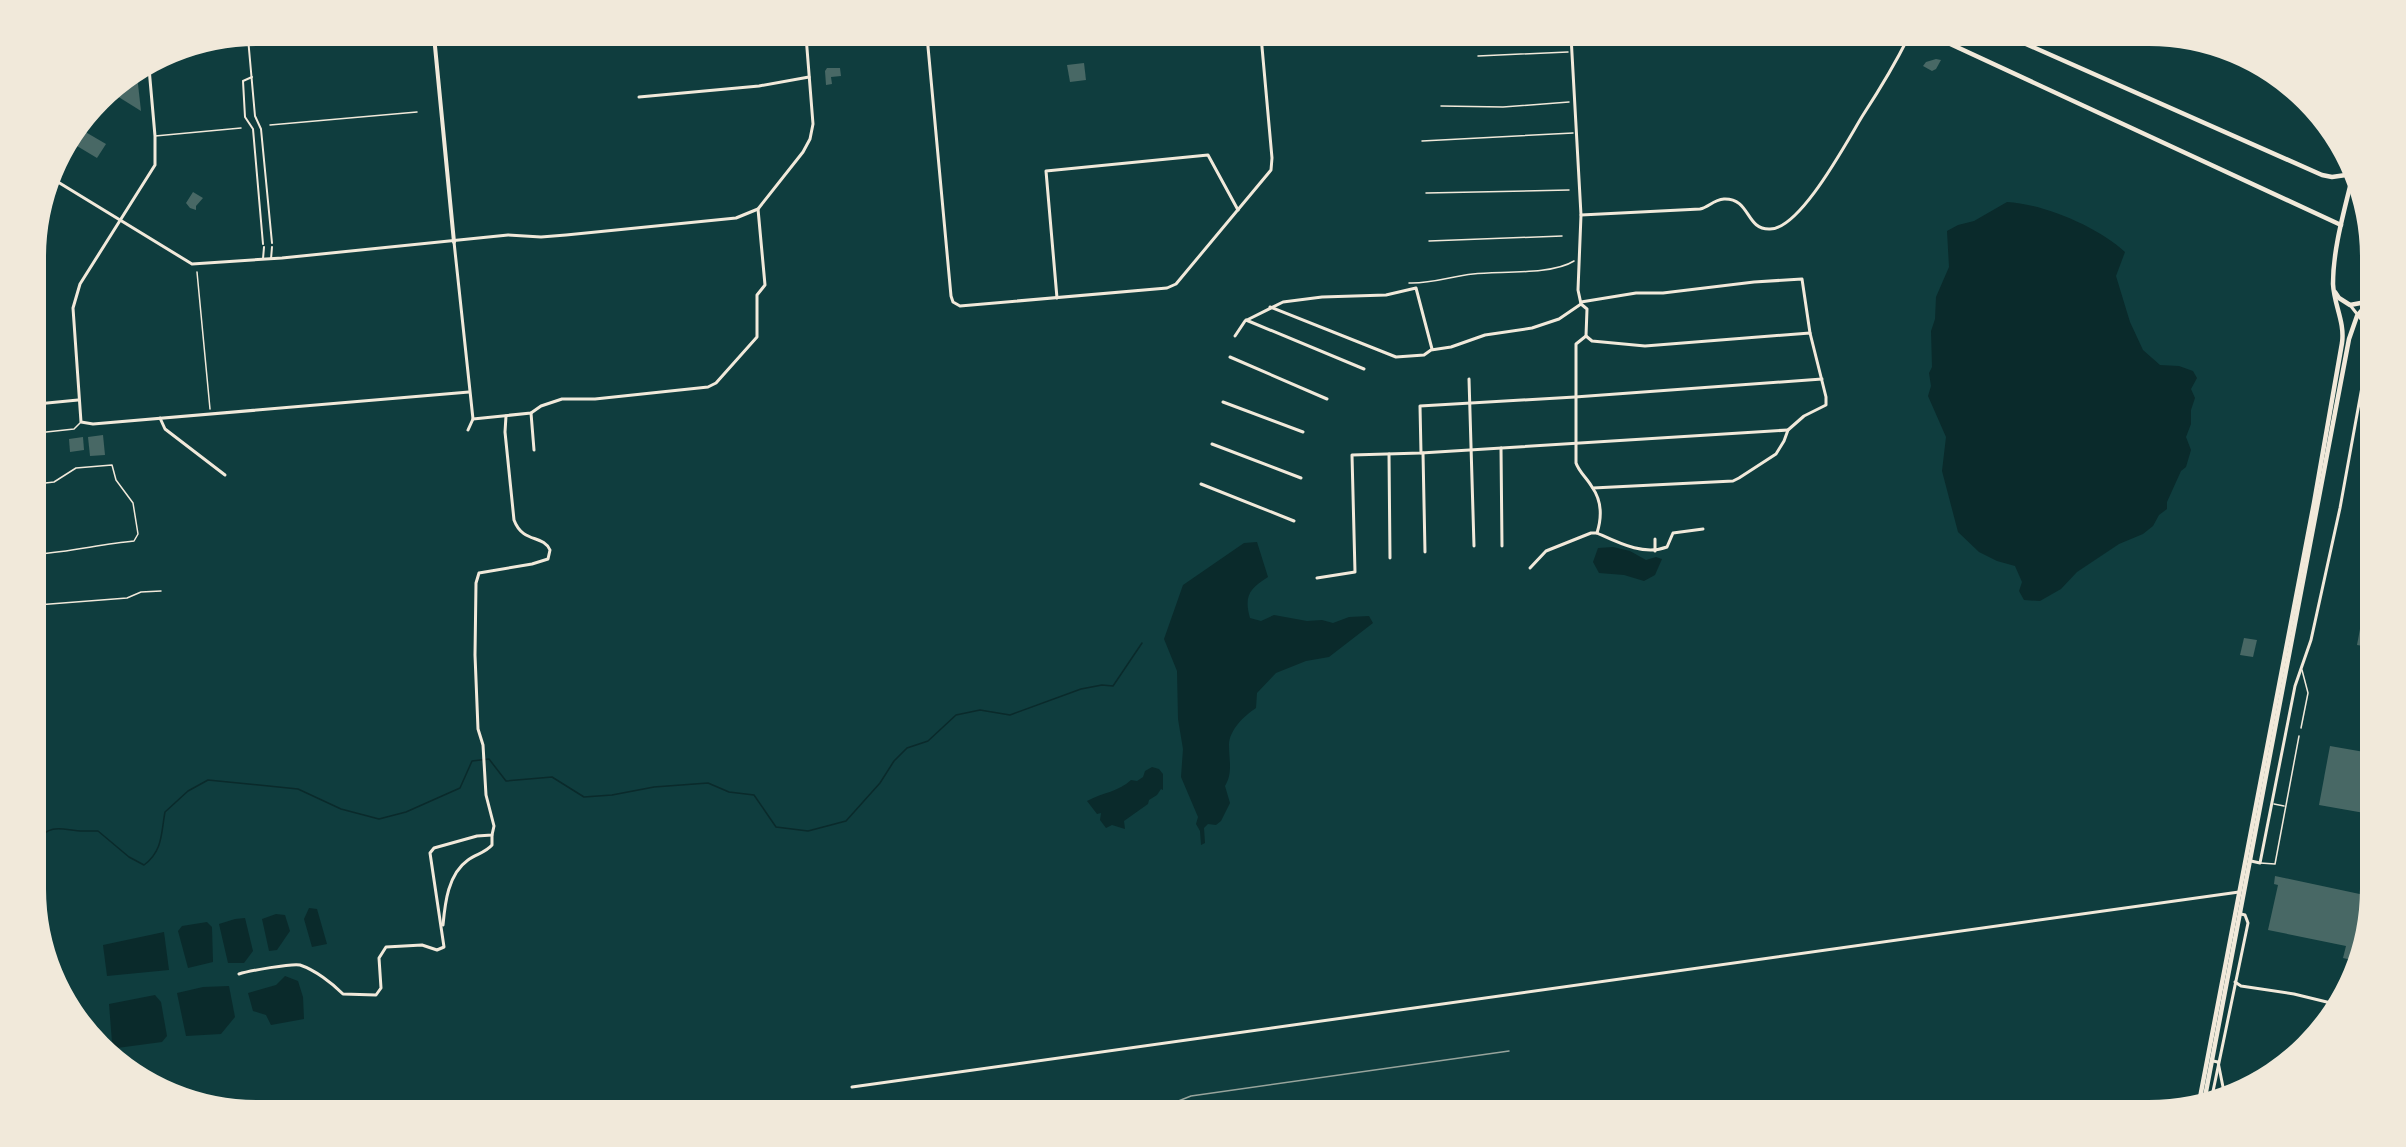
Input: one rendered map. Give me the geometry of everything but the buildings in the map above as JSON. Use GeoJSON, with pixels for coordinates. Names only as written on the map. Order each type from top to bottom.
{"type":"FeatureCollection","features":[{"type":"Feature","properties":{"kind":"main road"},"geometry":{"type":"LineString","coordinates":[[2031,46],[2322,175],[2332,177],[2342,175]]}},
{"type":"Feature","properties":{"kind":"main road"},"geometry":{"type":"LineString","coordinates":[[1958,47],[2341,225]]}},
{"type":"Feature","properties":{"kind":"main road"},"geometry":{"type":"LineString","coordinates":[[2201,1094],[2312,514],[2342,343],[2342,324],[2334,290],[2335,262],[2349,192]]}},
{"type":"Feature","properties":{"kind":"main road"},"geometry":{"type":"LineString","coordinates":[[2334,290],[2339,298],[2350,305],[2360,304]]}},
{"type":"Feature","properties":{"kind":"main road"},"geometry":{"type":"LineString","coordinates":[[2207,1092],[2216,1061],[2241,914],[2349,339],[2360,312]]}},
{"type":"Feature","properties":{"kind":"street"},"geometry":{"type":"LineString","coordinates":[[928,47],[952,299],[957,305],[965,306],[1174,286],[1269,174],[1272,165],[1262,46]]}},
{"type":"Feature","properties":{"kind":"street"},"geometry":{"type":"LineString","coordinates":[[1572,46],[1581,215],[1577,259],[1580,265],[1578,290],[1588,316],[1586,336],[1576,344],[1575,444],[1578,469],[1593,488],[1601,513],[1597,533]]}},
{"type":"Feature","properties":{"kind":"street"},"geometry":{"type":"LineString","coordinates":[[1581,215],[1700,209],[1706,208],[1714,200],[1734,200],[1739,201],[1757,225],[1769,230],[1780,228],[1798,212],[1835,163],[1905,46]]}},
{"type":"Feature","properties":{"kind":"street"},"geometry":{"type":"LineString","coordinates":[[249,47],[255,116],[261,129],[272,245],[271,259]]}},
{"type":"Feature","properties":{"kind":"street"},"geometry":{"type":"LineString","coordinates":[[435,47],[473,419],[468,430]]}},
{"type":"Feature","properties":{"kind":"street"},"geometry":{"type":"LineString","coordinates":[[60,184],[192,264],[263,260],[508,235],[559,235],[735,218],[759,209],[803,152],[810,139],[813,124],[807,47]]}},
{"type":"Feature","properties":{"kind":"street"},"geometry":{"type":"LineString","coordinates":[[150,76],[155,136],[154,165],[80,284],[76,295],[72,320],[81,422],[93,424],[469,392]]}},
{"type":"Feature","properties":{"kind":"street"},"geometry":{"type":"LineString","coordinates":[[252,77],[243,81],[245,117],[253,129],[263,260]]}},
{"type":"Feature","properties":{"kind":"street"},"geometry":{"type":"LineString","coordinates":[[639,97],[759,86],[810,77]]}},
{"type":"Feature","properties":{"kind":"street"},"geometry":{"type":"LineString","coordinates":[[1057,297],[1046,171],[1208,155],[1238,210]]}},
{"type":"Feature","properties":{"kind":"street"},"geometry":{"type":"LineString","coordinates":[[473,419],[531,413],[540,406],[562,399],[596,399],[708,387],[723,377],[755,340],[758,332],[757,295],[765,285],[759,209]]}},
{"type":"Feature","properties":{"kind":"street"},"geometry":{"type":"LineString","coordinates":[[1270,307],[1396,357],[1424,355],[1432,350],[1451,347],[1485,335],[1532,328],[1559,319],[1581,301],[1636,293],[1663,293],[1754,282],[1802,279],[1810,333],[1826,405],[1804,416],[1788,430],[1785,441],[1776,454],[1732,481],[1640,488],[1593,488]]}},
{"type":"Feature","properties":{"kind":"street"},"geometry":{"type":"LineString","coordinates":[[1235,336],[1246,320],[1282,302],[1322,297],[1386,295],[1416,288],[1432,350]]}},
{"type":"Feature","properties":{"kind":"street"},"geometry":{"type":"LineString","coordinates":[[2350,305],[2360,318]]}},
{"type":"Feature","properties":{"kind":"street"},"geometry":{"type":"LineString","coordinates":[[1246,320],[1364,369]]}},
{"type":"Feature","properties":{"kind":"street"},"geometry":{"type":"LineString","coordinates":[[1586,336],[1592,341],[1645,346],[1810,333]]}},
{"type":"Feature","properties":{"kind":"street"},"geometry":{"type":"LineString","coordinates":[[1230,357],[1327,399]]}},
{"type":"Feature","properties":{"kind":"street"},"geometry":{"type":"LineString","coordinates":[[1469,379],[1474,546]]}},
{"type":"Feature","properties":{"kind":"street"},"geometry":{"type":"LineString","coordinates":[[1425,552],[1420,406],[1822,379]]}},
{"type":"Feature","properties":{"kind":"street"},"geometry":{"type":"LineString","coordinates":[[2251,861],[2260,863],[2295,686],[2319,606],[2360,398]]}},
{"type":"Feature","properties":{"kind":"street"},"geometry":{"type":"LineString","coordinates":[[47,403],[78,400]]}},
{"type":"Feature","properties":{"kind":"street"},"geometry":{"type":"LineString","coordinates":[[1222,402],[1303,432]]}},
{"type":"Feature","properties":{"kind":"street"},"geometry":{"type":"LineString","coordinates":[[531,413],[534,450]]}},
{"type":"Feature","properties":{"kind":"street"},"geometry":{"type":"LineString","coordinates":[[443,933],[444,907],[453,877],[465,861],[476,854],[486,852],[492,845],[494,826],[486,795],[483,745],[478,729],[475,655],[476,583],[479,573],[548,559],[550,550],[545,542],[518,530],[514,520],[505,432],[506,416]]}},
{"type":"Feature","properties":{"kind":"street"},"geometry":{"type":"LineString","coordinates":[[160,418],[165,429],[225,475]]}},
{"type":"Feature","properties":{"kind":"street"},"geometry":{"type":"LineString","coordinates":[[1317,578],[1355,572],[1352,455],[1422,453],[1788,430]]}},
{"type":"Feature","properties":{"kind":"street"},"geometry":{"type":"LineString","coordinates":[[1212,444],[1301,478]]}},
{"type":"Feature","properties":{"kind":"street"},"geometry":{"type":"LineString","coordinates":[[1502,448],[1502,546]]}},
{"type":"Feature","properties":{"kind":"street"},"geometry":{"type":"LineString","coordinates":[[1389,454],[1390,558]]}},
{"type":"Feature","properties":{"kind":"street"},"geometry":{"type":"LineString","coordinates":[[1201,484],[1294,521]]}},
{"type":"Feature","properties":{"kind":"street"},"geometry":{"type":"LineString","coordinates":[[1530,567],[1546,551],[1583,535],[1597,533],[1633,548],[1655,551],[1667,547],[1673,533],[1704,529]]}},
{"type":"Feature","properties":{"kind":"street"},"geometry":{"type":"LineString","coordinates":[[1655,539],[1655,551]]}},
{"type":"Feature","properties":{"kind":"street"},"geometry":{"type":"LineString","coordinates":[[239,974],[292,964],[301,965],[333,984],[343,994],[376,995],[381,988],[379,958],[386,947],[422,945],[437,950],[444,947],[430,853],[434,848],[449,843],[492,835]]}},
{"type":"Feature","properties":{"kind":"street"},"geometry":{"type":"LineString","coordinates":[[852,1087],[2239,892]]}},
{"type":"Feature","properties":{"kind":"street"},"geometry":{"type":"LineString","coordinates":[[2212,1090],[2216,1061],[2248,923],[2245,915],[2241,914]]}},
{"type":"Feature","properties":{"kind":"street"},"geometry":{"type":"LineString","coordinates":[[2234,981],[2241,986],[2294,994],[2327,1002]]}},
{"type":"Feature","properties":{"kind":"street"},"geometry":{"type":"LineString","coordinates":[[2216,1061],[2223,1086]]}},
{"type":"Feature","properties":{"kind":"lane"},"geometry":{"type":"LineString","coordinates":[[270,125],[417,112]]}},
{"type":"Feature","properties":{"kind":"lane"},"geometry":{"type":"LineString","coordinates":[[155,136],[241,128]]}},
{"type":"Feature","properties":{"kind":"lane"},"geometry":{"type":"LineString","coordinates":[[47,432],[74,429],[81,422]]}},
{"type":"Feature","properties":{"kind":"lane"},"geometry":{"type":"LineString","coordinates":[[47,483],[54,482],[76,468],[112,465],[116,480],[133,503],[137,539],[100,544],[78,550],[47,553]]}},
{"type":"Feature","properties":{"kind":"lane"},"geometry":{"type":"LineString","coordinates":[[46,604],[127,598],[141,592],[161,591]]}},
{"type":"Feature","properties":{"kind":"lane"},"geometry":{"type":"LineString","coordinates":[[2301,669],[2308,693],[2301,728]]}},
{"type":"Feature","properties":{"kind":"lane"},"geometry":{"type":"LineString","coordinates":[[2260,863],[2275,864],[2299,736]]}},
{"type":"Feature","properties":{"kind":"lane"},"geometry":{"type":"LineString","coordinates":[[2272,804],[2285,807]]}},
{"type":"Feature","properties":{"kind":"path"},"geometry":{"type":"LineString","coordinates":[[1478,56],[1572,51]]}},
{"type":"Feature","properties":{"kind":"path"},"geometry":{"type":"LineString","coordinates":[[1441,106],[1503,107],[1573,102]]}},
{"type":"Feature","properties":{"kind":"path"},"geometry":{"type":"LineString","coordinates":[[1422,141],[1577,132]]}},
{"type":"Feature","properties":{"kind":"path"},"geometry":{"type":"LineString","coordinates":[[1426,194],[1569,190]]}},
{"type":"Feature","properties":{"kind":"path"},"geometry":{"type":"LineString","coordinates":[[1429,241],[1562,236]]}},
{"type":"Feature","properties":{"kind":"path"},"geometry":{"type":"LineString","coordinates":[[1409,283],[1471,274],[1525,272],[1568,265],[1577,259]]}},
{"type":"Feature","properties":{"kind":"path"},"geometry":{"type":"LineString","coordinates":[[197,272],[210,411]]}},
{"type":"Feature","properties":{"kind":"water"},"geometry":{"type":"Polygon","coordinates":[[[2007,202],[2037,207],[2070,218],[2100,234],[2125,252],[2116,276],[2130,322],[2143,350],[2160,365],[2179,366],[2193,371],[2197,378],[2191,389],[2195,398],[2191,410],[2191,424],[2186,437],[2191,450],[2186,467],[2181,471],[2167,502],[2167,509],[2143,534],[2119,544],[2077,572],[2061,589],[2040,601],[2024,600],[2019,591],[2022,582],[2015,566],[1997,561],[1979,552],[1958,532],[1942,471],[1946,437],[1928,396],[1931,386],[1929,373],[1932,367],[1931,331],[1935,319],[1936,297],[1949,267],[1947,231],[1958,225],[1974,221],[2007,202]]]}},
{"type":"Feature","properties":{"kind":"water"},"geometry":{"type":"Polygon","coordinates":[[[1257,542],[1268,577],[1252,589],[1248,599],[1250,618],[1261,621],[1274,615],[1333,623],[1349,617],[1369,616],[1373,623],[1329,657],[1306,661],[1276,673],[1257,693],[1256,708],[1238,724],[1230,739],[1230,771],[1225,786],[1230,803],[1221,821],[1216,825],[1208,824],[1204,828],[1205,843],[1201,845],[1200,831],[1196,824],[1198,817],[1181,777],[1183,749],[1178,719],[1177,671],[1164,639],[1183,585],[1244,543],[1257,542]]]}},
{"type":"Feature","properties":{"kind":"water"},"geometry":{"type":"Polygon","coordinates":[[[1613,547],[1630,551],[1646,560],[1656,557],[1662,559],[1655,575],[1644,581],[1624,575],[1599,573],[1593,562],[1598,548],[1613,547]]]}},
{"type":"Feature","properties":{"kind":"water"},"geometry":{"type":"Polygon","coordinates":[[[1152,767],[1159,769],[1163,774],[1163,790],[1161,789],[1149,800],[1148,804],[1124,821],[1125,829],[1112,825],[1106,828],[1100,820],[1101,813],[1097,814],[1087,801],[1121,787],[1131,780],[1137,781],[1143,777],[1145,771],[1152,767]]]}},
{"type":"Feature","properties":{"kind":"water"},"geometry":{"type":"Polygon","coordinates":[[[309,908],[317,909],[327,944],[312,947],[304,919],[309,908]]]}},
{"type":"Feature","properties":{"kind":"water"},"geometry":{"type":"Polygon","coordinates":[[[276,914],[285,915],[290,931],[277,950],[269,951],[262,919],[276,914]]]}},
{"type":"Feature","properties":{"kind":"water"},"geometry":{"type":"Polygon","coordinates":[[[245,918],[253,951],[244,963],[228,963],[219,924],[245,918]]]}},
{"type":"Feature","properties":{"kind":"water"},"geometry":{"type":"Polygon","coordinates":[[[207,922],[212,927],[213,962],[188,968],[178,931],[182,926],[207,922]]]}},
{"type":"Feature","properties":{"kind":"water"},"geometry":{"type":"Polygon","coordinates":[[[164,932],[169,970],[107,976],[103,945],[164,932]]]}},
{"type":"Feature","properties":{"kind":"water"},"geometry":{"type":"Polygon","coordinates":[[[285,976],[298,981],[303,997],[304,1019],[271,1025],[266,1015],[253,1011],[248,993],[276,985],[285,976]]]}},
{"type":"Feature","properties":{"kind":"water"},"geometry":{"type":"Polygon","coordinates":[[[229,986],[235,1017],[221,1034],[186,1036],[177,993],[203,987],[229,986]]]}},
{"type":"Feature","properties":{"kind":"water"},"geometry":{"type":"Polygon","coordinates":[[[155,995],[161,1002],[167,1036],[162,1042],[118,1048],[112,1042],[109,1004],[155,995]]]}},
{"type":"Feature","properties":{"kind":"waterway"},"geometry":{"type":"LineString","coordinates":[[46,832],[53,829],[98,831],[129,857],[144,865],[158,848],[165,812],[188,791],[208,780],[298,789],[341,809],[379,819],[406,812],[460,788],[472,761],[489,759],[506,781],[552,777],[584,797],[612,795],[654,787],[708,783],[729,792],[754,795],[776,827],[808,831],[846,821],[907,748],[928,741],[956,715],[980,710],[1010,715],[1081,689],[1102,685],[1113,686],[1142,643]]}},
{"type":"Feature","properties":{"kind":"railway"},"geometry":{"type":"LineString","coordinates":[[1181,1100],[1191,1096],[1509,1051]]}}]}
